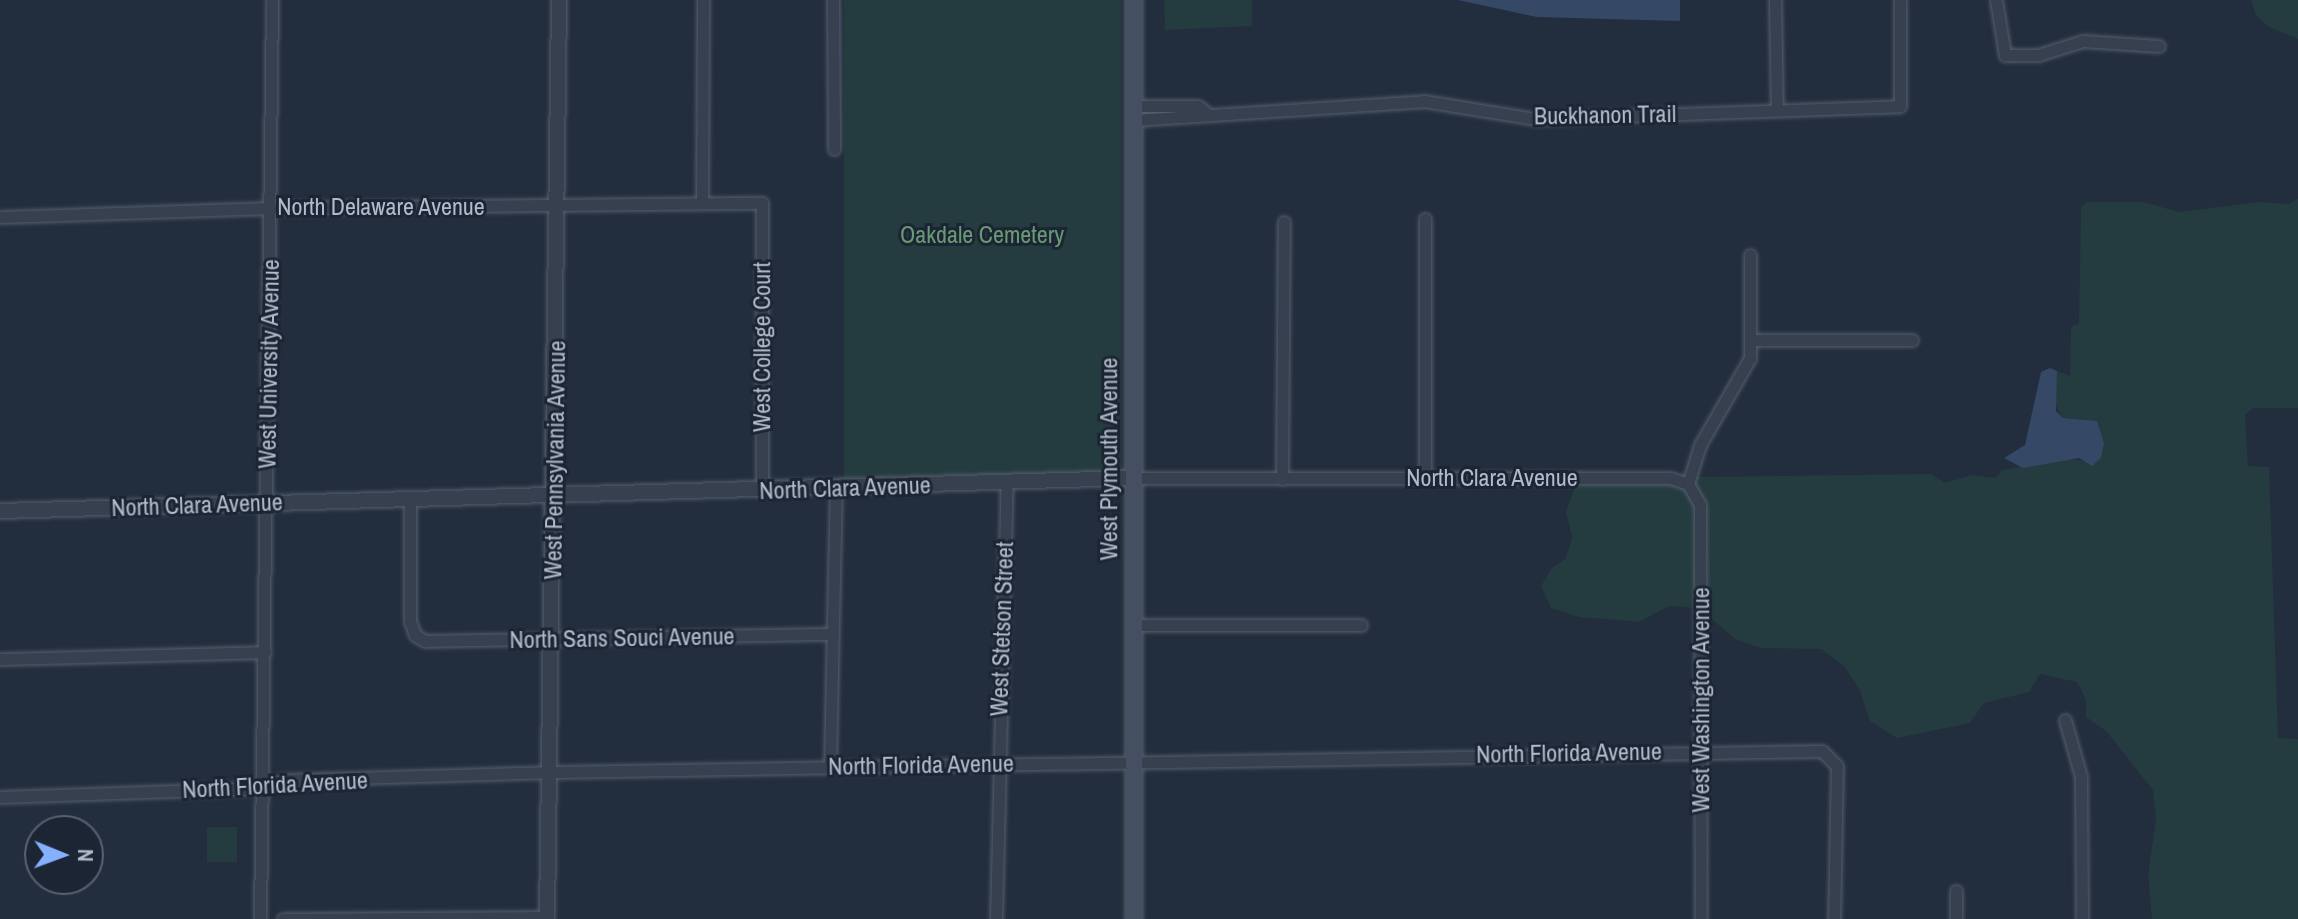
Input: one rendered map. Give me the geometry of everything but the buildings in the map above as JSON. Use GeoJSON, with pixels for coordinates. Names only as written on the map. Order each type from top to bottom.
{"type":"FeatureCollection","features":[{"type":"Feature","properties":{"kind":"main road","name":"West Plymouth Avenue"},"geometry":{"type":"LineString","coordinates":[[1134,0],[1134,919]]}},
{"type":"Feature","properties":{"kind":"street","name":"West University Avenue"},"geometry":{"type":"LineString","coordinates":[[260,919],[272,0]]}},
{"type":"Feature","properties":{"kind":"street","name":"West Pennsylvania Avenue"},"geometry":{"type":"LineString","coordinates":[[547,918],[559,206],[559,0]]}},
{"type":"Feature","properties":{"kind":"street"},"geometry":{"type":"LineString","coordinates":[[702,203],[703,0]]}},
{"type":"Feature","properties":{"kind":"street"},"geometry":{"type":"LineString","coordinates":[[833,0],[834,149]]}},
{"type":"Feature","properties":{"kind":"street"},"geometry":{"type":"LineString","coordinates":[[1775,0],[1777,110]]}},
{"type":"Feature","properties":{"kind":"street","name":"Buckhanon Trail"},"geometry":{"type":"LineString","coordinates":[[1134,113],[1424,101],[1535,119],[1900,106],[1900,0]]}},
{"type":"Feature","properties":{"kind":"street"},"geometry":{"type":"LineString","coordinates":[[1996,0],[2005,55],[2038,55],[2083,41],[2159,46]]}},
{"type":"Feature","properties":{"kind":"street","name":"North Delaware Avenue"},"geometry":{"type":"LineString","coordinates":[[0,217],[271,208],[762,203]]}},
{"type":"Feature","properties":{"kind":"street","name":"West College Court"},"geometry":{"type":"LineString","coordinates":[[762,203],[762,491]]}},
{"type":"Feature","properties":{"kind":"street"},"geometry":{"type":"LineString","coordinates":[[1425,219],[1425,478]]}},
{"type":"Feature","properties":{"kind":"street"},"geometry":{"type":"LineString","coordinates":[[1282,479],[1284,222]]}},
{"type":"Feature","properties":{"kind":"street"},"geometry":{"type":"LineString","coordinates":[[1688,484],[1700,445],[1750,358],[1750,255]]}},
{"type":"Feature","properties":{"kind":"street"},"geometry":{"type":"LineString","coordinates":[[1750,340],[1912,340]]}},
{"type":"Feature","properties":{"kind":"street","name":"North Clara Avenue"},"geometry":{"type":"LineString","coordinates":[[0,511],[836,490],[1133,478],[1670,478],[1688,484]]}},
{"type":"Feature","properties":{"kind":"street","name":"West Stetson Street"},"geometry":{"type":"LineString","coordinates":[[996,919],[1007,483]]}},
{"type":"Feature","properties":{"kind":"street","name":"West Washington Avenue"},"geometry":{"type":"LineString","coordinates":[[1688,484],[1700,505],[1703,751],[1701,919]]}},
{"type":"Feature","properties":{"kind":"street"},"geometry":{"type":"LineString","coordinates":[[830,766],[836,490]]}},
{"type":"Feature","properties":{"kind":"street","name":"North Sans Souci Avenue"},"geometry":{"type":"LineString","coordinates":[[410,499],[410,621],[415,635],[425,641],[831,634]]}},
{"type":"Feature","properties":{"kind":"street"},"geometry":{"type":"LineString","coordinates":[[1132,625],[1361,625]]}},
{"type":"Feature","properties":{"kind":"street"},"geometry":{"type":"LineString","coordinates":[[0,659],[265,652]]}},
{"type":"Feature","properties":{"kind":"street"},"geometry":{"type":"LineString","coordinates":[[2065,720],[2081,777],[2082,919]]}},
{"type":"Feature","properties":{"kind":"street","name":"North Florida Avenue"},"geometry":{"type":"LineString","coordinates":[[0,797],[261,788],[284,780],[830,766],[1822,751],[1837,766],[1834,919]]}},
{"type":"Feature","properties":{"kind":"street"},"geometry":{"type":"LineString","coordinates":[[1956,891],[1956,919]]}},
{"type":"Feature","properties":{"kind":"street"},"geometry":{"type":"LineString","coordinates":[[283,919],[547,918]]}},
{"type":"Feature","properties":{"kind":"green space","name":"Oakdale Cemetery"},"geometry":{"type":"Polygon","coordinates":[[[844,0],[1121,0],[1121,477],[844,477],[844,0]]]}},
{"type":"Feature","properties":{"kind":"green space"},"geometry":{"type":"Polygon","coordinates":[[[1164,0],[1252,0],[1252,26],[1165,30],[1164,0]]]}},
{"type":"Feature","properties":{"kind":"green space"},"geometry":{"type":"Polygon","coordinates":[[[2251,0],[2298,0],[2298,39],[2269,27],[2256,15],[2251,0]]]}},
{"type":"Feature","properties":{"kind":"green space"},"geometry":{"type":"Polygon","coordinates":[[[2298,199],[2298,408],[2253,408],[2245,415],[2248,466],[2269,467],[2278,738],[2298,739],[2298,919],[2152,919],[2148,874],[2156,820],[2153,790],[2106,731],[2086,717],[2086,700],[2077,682],[2040,674],[2029,692],[1984,703],[1970,723],[1897,738],[1870,721],[1860,691],[1845,667],[1821,649],[1761,648],[1735,639],[1707,615],[1706,505],[1694,484],[1696,477],[1931,474],[1945,483],[1972,475],[1995,478],[2002,470],[2067,459],[2086,461],[2087,420],[2062,418],[2055,403],[2057,371],[2070,376],[2071,327],[2079,323],[2081,208],[2086,202],[2143,202],[2179,212],[2258,202],[2288,204],[2298,199]]]}},
{"type":"Feature","properties":{"kind":"green space"},"geometry":{"type":"Polygon","coordinates":[[[1669,482],[1685,488],[1695,506],[1696,608],[1669,606],[1639,622],[1579,617],[1551,608],[1541,586],[1552,568],[1566,558],[1572,537],[1566,512],[1576,483],[1669,482]]]}},
{"type":"Feature","properties":{"kind":"green space"},"geometry":{"type":"Polygon","coordinates":[[[207,827],[237,827],[237,862],[207,862],[207,827]]]}},
{"type":"Feature","properties":{"kind":"water"},"geometry":{"type":"Polygon","coordinates":[[[1458,0],[1680,0],[1680,21],[1537,17],[1458,0]]]}},
{"type":"Feature","properties":{"kind":"water"},"geometry":{"type":"Polygon","coordinates":[[[2050,368],[2057,371],[2056,411],[2063,418],[2097,421],[2104,443],[2101,458],[2092,466],[2079,458],[2023,468],[2004,458],[2025,445],[2041,372],[2050,368]]]}}]}
